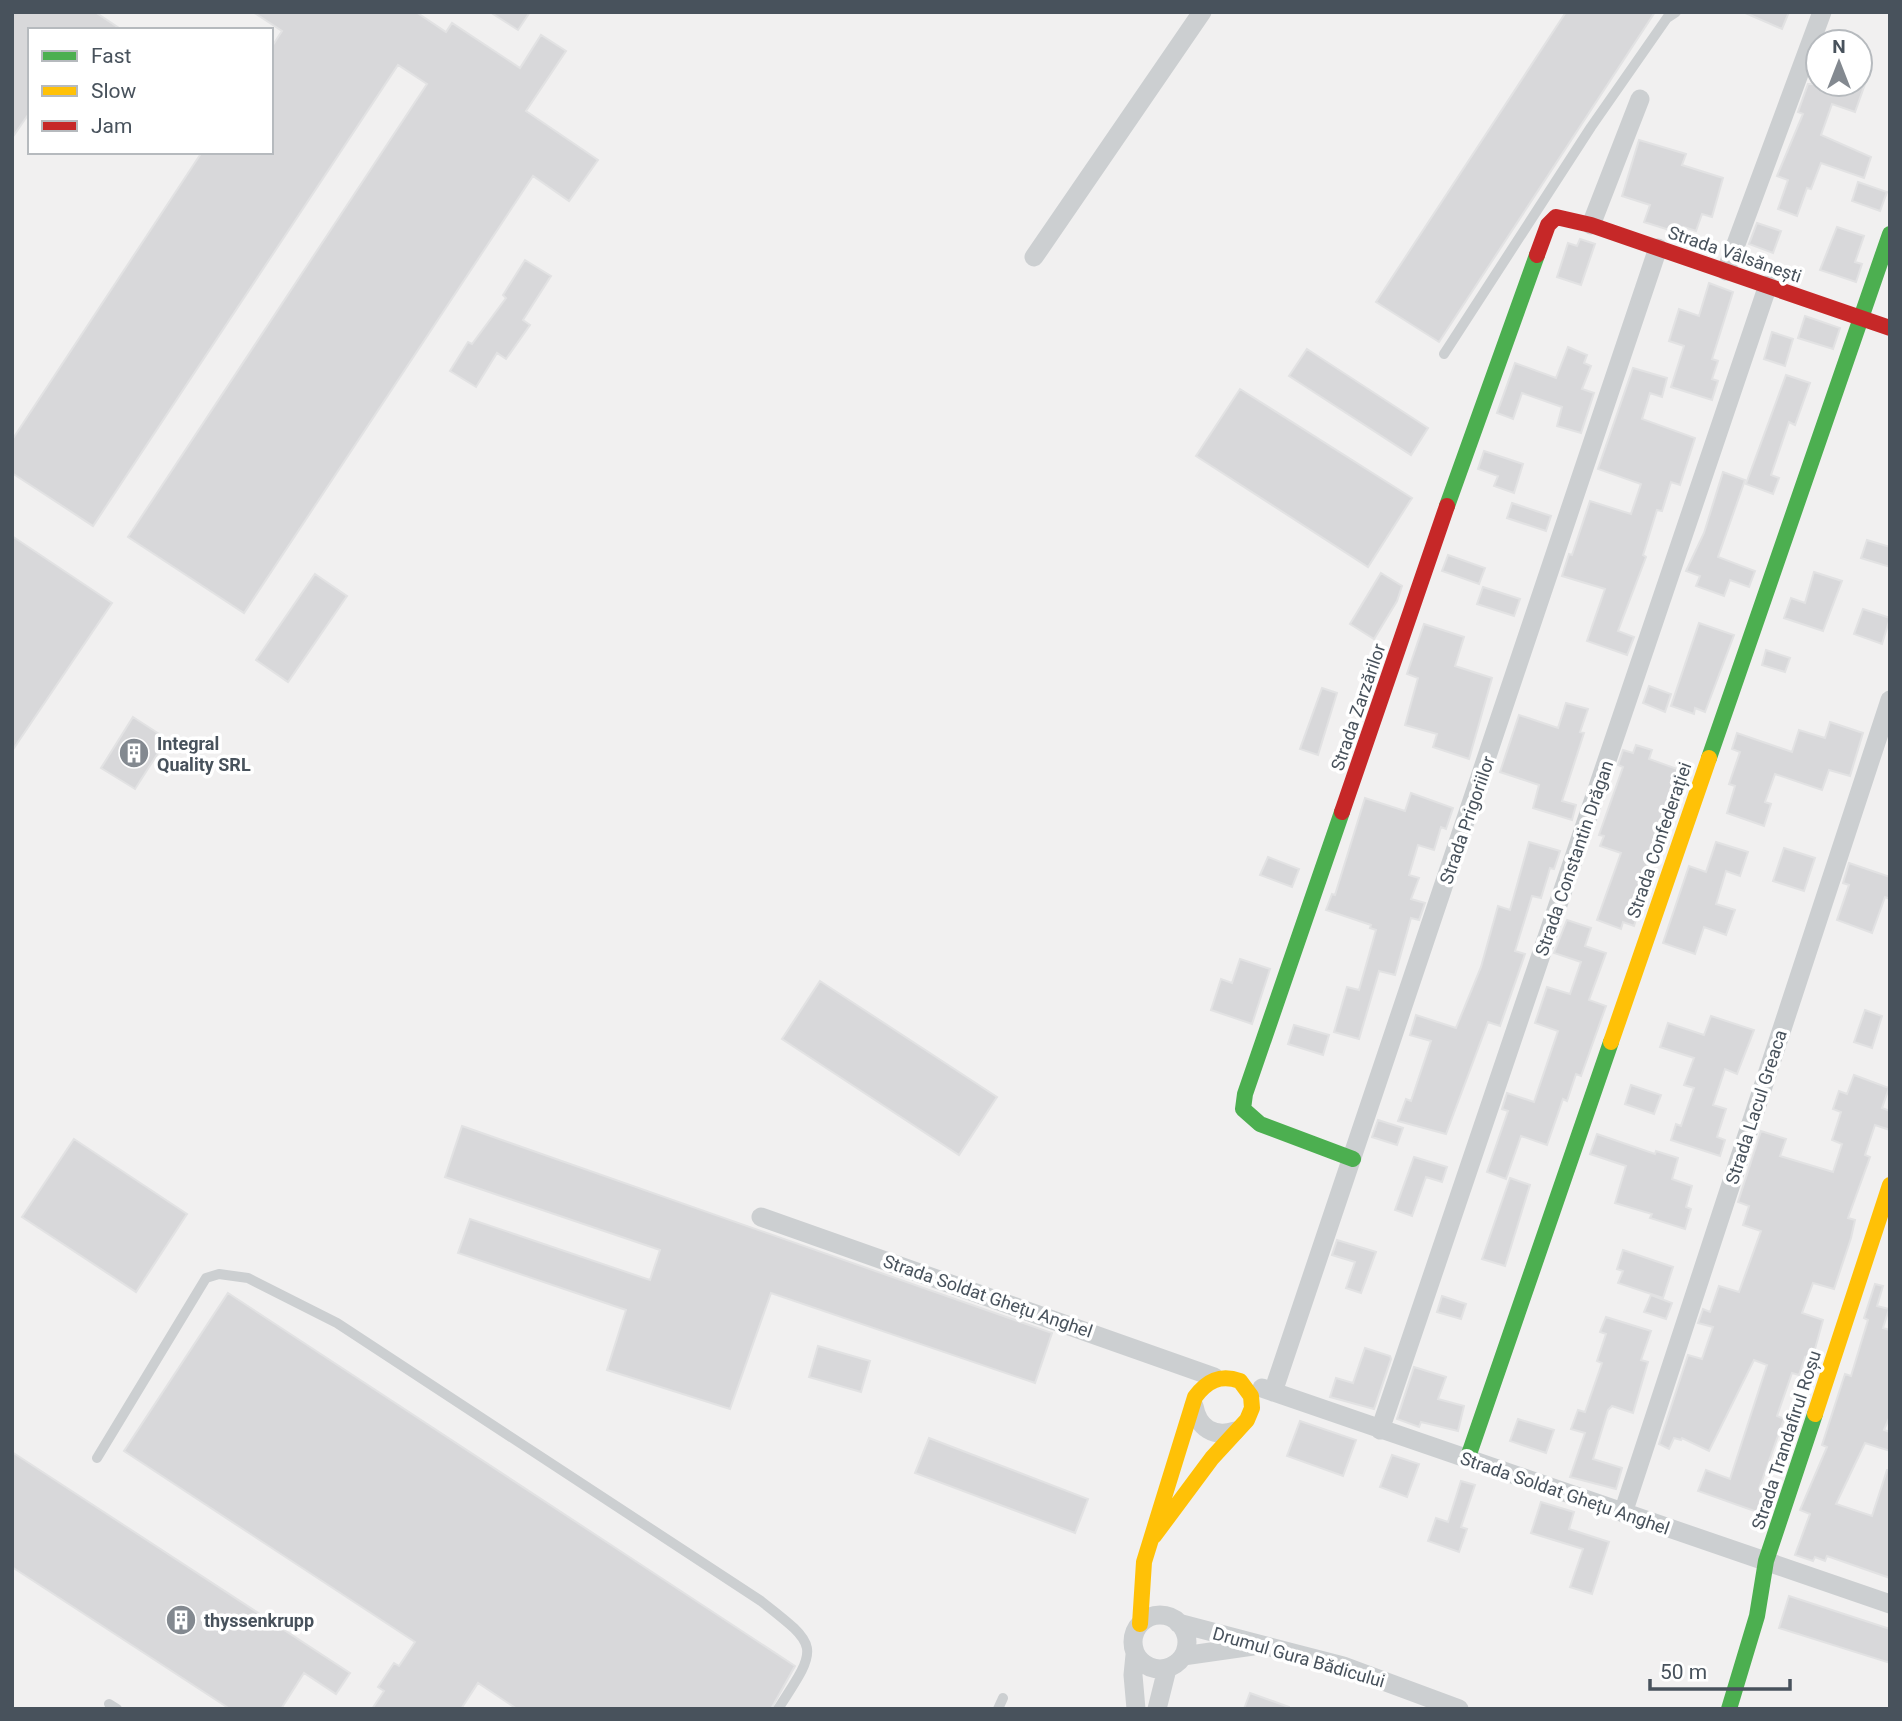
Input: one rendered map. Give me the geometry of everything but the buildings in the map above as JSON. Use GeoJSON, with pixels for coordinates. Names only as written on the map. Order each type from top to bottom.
{"type":"FeatureCollection","features":[{"type":"Feature","properties":{"kind":"street"},"geometry":{"type":"LineString","coordinates":[[1034,257],[1202,12]]}},
{"type":"Feature","properties":{"kind":"street"},"geometry":{"type":"LineString","coordinates":[[1726,271],[1822,12]]}},
{"type":"Feature","properties":{"kind":"street"},"geometry":{"type":"LineString","coordinates":[[1591,225],[1640,99]]}},
{"type":"Feature","properties":{"kind":"street","name":"Strada Vâlsănești"},"geometry":{"type":"LineString","coordinates":[[1562,218],[1591,225],[1890,328]]}},
{"type":"Feature","properties":{"kind":"street","name":"Strada Zarzărilor"},"geometry":{"type":"LineString","coordinates":[[1353,1159],[1260,1124],[1243,1109],[1245,1094],[1470,440],[1548,225],[1562,218]]}},
{"type":"Feature","properties":{"kind":"street","name":"Strada Confederației"},"geometry":{"type":"LineString","coordinates":[[1467,1460],[1859,317],[1890,234]]}},
{"type":"Feature","properties":{"kind":"street","name":"Strada Prigoriilor"},"geometry":{"type":"LineString","coordinates":[[1273,1392],[1658,248]]}},
{"type":"Feature","properties":{"kind":"street","name":"Strada Constantin Drăgan"},"geometry":{"type":"LineString","coordinates":[[1380,1430],[1768,285]]}},
{"type":"Feature","properties":{"kind":"street","name":"Strada Lacul Greaca"},"geometry":{"type":"LineString","coordinates":[[1623,1513],[1890,700]]}},
{"type":"Feature","properties":{"kind":"street","name":"Strada Trandafirul Roșu"},"geometry":{"type":"LineString","coordinates":[[1729,1709],[1757,1616],[1766,1562],[1890,1185]]}},
{"type":"Feature","properties":{"kind":"street","name":"Strada Soldat Ghețu Anghel"},"geometry":{"type":"LineString","coordinates":[[761,1217],[1214,1377]]}},
{"type":"Feature","properties":{"kind":"street"},"geometry":{"type":"LineString","coordinates":[[1136,1709],[1133,1638],[1140,1624],[1141,1574],[1199,1388],[1214,1377],[1232,1377],[1241,1382],[1252,1398],[1252,1408],[1244,1426],[1226,1434],[1207,1430],[1196,1415],[1194,1406]]}},
{"type":"Feature","properties":{"kind":"street","name":"Strada Soldat Ghețu Anghel"},"geometry":{"type":"LineString","coordinates":[[1241,1382],[1890,1604]]}},
{"type":"Feature","properties":{"kind":"street"},"geometry":{"type":"LineString","coordinates":[[1252,1408],[1273,1392]]}},
{"type":"Feature","properties":{"kind":"street"},"geometry":{"type":"LineString","coordinates":[[1154,1536],[1235,1431]]}},
{"type":"Feature","properties":{"kind":"street","name":"Drumul Gura Bădicului"},"geometry":{"type":"LineString","coordinates":[[1140,1597],[1170,1619],[1343,1666],[1459,1709]]}},
{"type":"Feature","properties":{"kind":"street"},"geometry":{"type":"LineString","coordinates":[[1140,1624],[1170,1619],[1186,1638],[1183,1656]]}},
{"type":"Feature","properties":{"kind":"street"},"geometry":{"type":"LineString","coordinates":[[1157,1709],[1167,1669],[1183,1656],[1265,1645]]}},
{"type":"Feature","properties":{"kind":"street"},"geometry":{"type":"LineString","coordinates":[[1135,1655],[1149,1667],[1167,1669]]}},
{"type":"Feature","properties":{"kind":"lane"},"geometry":{"type":"LineString","coordinates":[[1444,354],[1644,51],[1667,19],[1676,12]]}},
{"type":"Feature","properties":{"kind":"lane"},"geometry":{"type":"LineString","coordinates":[[1544,200],[1562,218]]}},
{"type":"Feature","properties":{"kind":"lane"},"geometry":{"type":"LineString","coordinates":[[97,1458],[206,1278],[219,1274],[248,1278],[337,1323],[761,1601],[803,1634],[807,1652],[805,1667],[778,1709]]}},
{"type":"Feature","properties":{"kind":"lane"},"geometry":{"type":"LineString","coordinates":[[998,1709],[1003,1698]]}},
{"type":"Feature","properties":{"kind":"traffic: fast"},"geometry":{"type":"LineString","coordinates":[[1709,758],[1890,234]]}},
{"type":"Feature","properties":{"kind":"traffic: fast"},"geometry":{"type":"LineString","coordinates":[[1447,506],[1537,255]]}},
{"type":"Feature","properties":{"kind":"traffic: fast"},"geometry":{"type":"LineString","coordinates":[[1342,812],[1245,1094],[1243,1109],[1260,1124],[1353,1159]]}},
{"type":"Feature","properties":{"kind":"traffic: fast"},"geometry":{"type":"LineString","coordinates":[[1467,1460],[1611,1042]]}},
{"type":"Feature","properties":{"kind":"traffic: fast"},"geometry":{"type":"LineString","coordinates":[[1729,1709],[1757,1616],[1766,1561],[1815,1414]]}},
{"type":"Feature","properties":{"kind":"traffic: slow"},"geometry":{"type":"LineString","coordinates":[[1611,1042],[1709,758]]}},
{"type":"Feature","properties":{"kind":"traffic: slow"},"geometry":{"type":"LineString","coordinates":[[1815,1414],[1890,1185]]}},
{"type":"Feature","properties":{"kind":"traffic: slow"},"geometry":{"type":"LineString","coordinates":[[1140,1624],[1144,1562],[1195,1397],[1214,1380],[1226,1378],[1240,1381],[1251,1396],[1252,1408],[1247,1420],[1212,1458],[1154,1536]]}},
{"type":"Feature","properties":{"kind":"traffic: jam"},"geometry":{"type":"LineString","coordinates":[[1537,255],[1548,225],[1556,217],[1591,225],[1890,328]]}},
{"type":"Feature","properties":{"kind":"traffic: jam"},"geometry":{"type":"LineString","coordinates":[[1342,812],[1447,506]]}},
{"type":"Feature","properties":{"kind":"place","name":"Integral Quality SRL"},"geometry":{"type":"Point","coordinates":[134,753]}},
{"type":"Feature","properties":{"kind":"place","name":"thyssenkrupp"},"geometry":{"type":"Point","coordinates":[181,1620]}}]}
